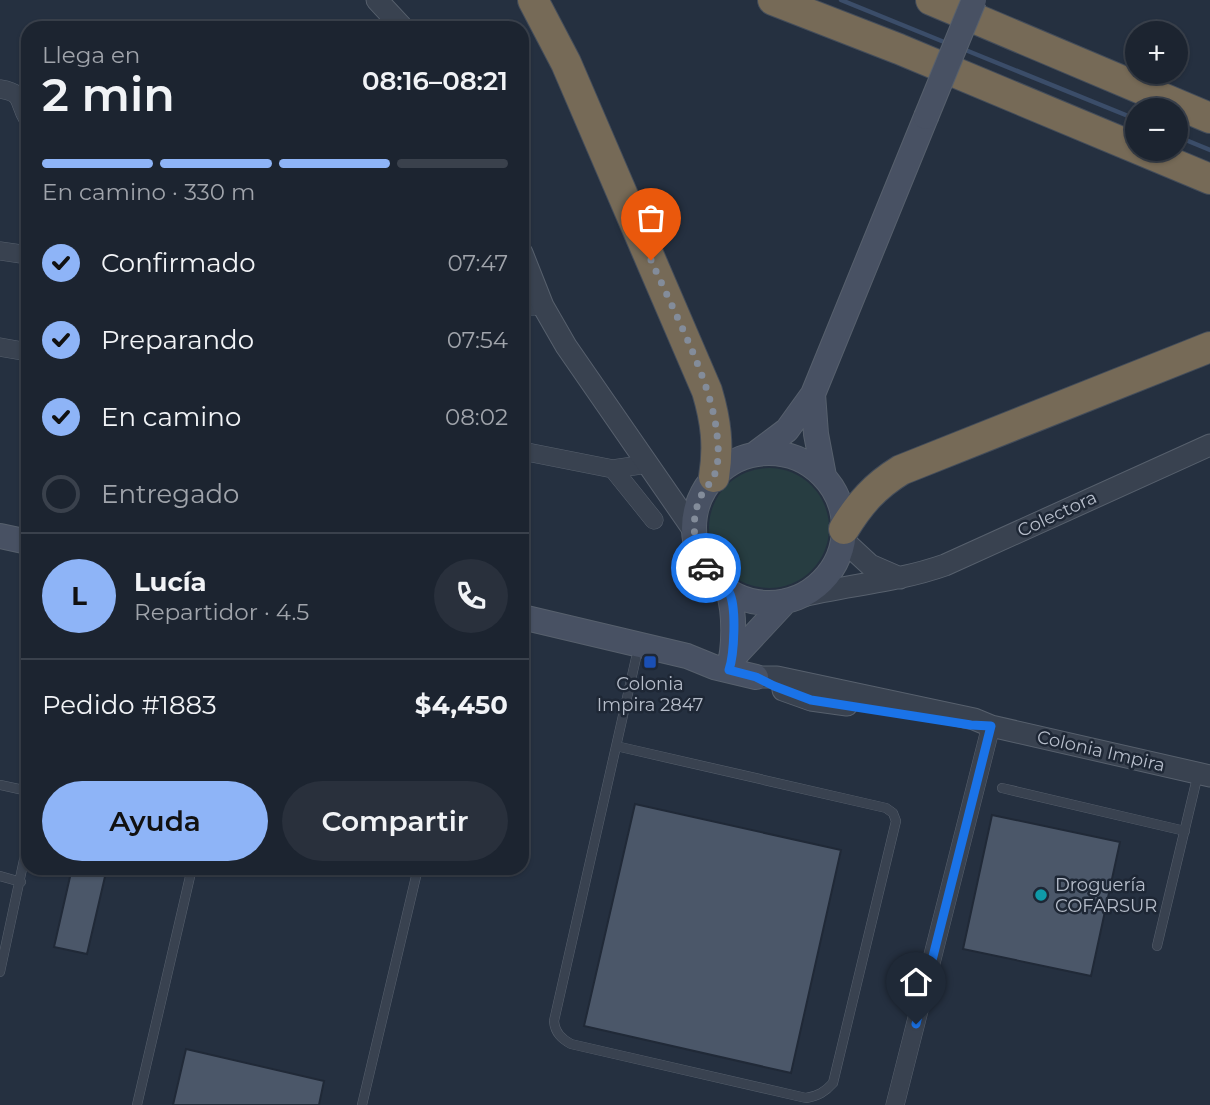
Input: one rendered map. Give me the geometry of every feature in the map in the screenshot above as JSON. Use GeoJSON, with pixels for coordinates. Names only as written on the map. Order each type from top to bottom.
{"type":"FeatureCollection","features":[{"type":"Feature","properties":{"kind":"highway"},"geometry":{"type":"LineString","coordinates":[[533,0],[566,63],[707,391],[718,438],[714,477]]}},
{"type":"Feature","properties":{"kind":"highway"},"geometry":{"type":"LineString","coordinates":[[773,0],[912,54],[1210,179]]}},
{"type":"Feature","properties":{"kind":"highway"},"geometry":{"type":"LineString","coordinates":[[931,0],[1210,118]]}},
{"type":"Feature","properties":{"kind":"highway"},"geometry":{"type":"LineString","coordinates":[[844,535],[865,497],[901,470],[1210,347]]}},
{"type":"Feature","properties":{"kind":"main road"},"geometry":{"type":"LineString","coordinates":[[755,454],[775,453],[795,457],[815,468],[824,476],[837,496],[844,516],[840,554],[828,574],[810,591],[792,599],[762,603],[728,591],[718,582],[705,566],[696,544],[694,531],[698,505],[714,477],[729,464],[755,454],[787,430],[813,394],[974,0]]}},
{"type":"Feature","properties":{"kind":"main road"},"geometry":{"type":"LineString","coordinates":[[813,394],[816,434],[824,476]]}},
{"type":"Feature","properties":{"kind":"main road"},"geometry":{"type":"LineString","coordinates":[[0,536],[21,540]]}},
{"type":"Feature","properties":{"kind":"main road"},"geometry":{"type":"LineString","coordinates":[[725,666],[734,617],[728,591]]}},
{"type":"Feature","properties":{"kind":"main road"},"geometry":{"type":"LineString","coordinates":[[725,666],[792,599]]}},
{"type":"Feature","properties":{"kind":"main road","name":"Colonia Impira"},"geometry":{"type":"LineString","coordinates":[[529,619],[687,656],[756,677]]}},
{"type":"Feature","properties":{"kind":"main road","name":"Colonia Impira"},"geometry":{"type":"LineString","coordinates":[[529,631],[636,659],[684,668],[725,666]]}},
{"type":"Feature","properties":{"kind":"street"},"geometry":{"type":"LineString","coordinates":[[377,0],[396,21]]}},
{"type":"Feature","properties":{"kind":"street"},"geometry":{"type":"LineString","coordinates":[[0,89],[13,91],[21,101]]}},
{"type":"Feature","properties":{"kind":"street"},"geometry":{"type":"LineString","coordinates":[[0,251],[21,254]]}},
{"type":"Feature","properties":{"kind":"street"},"geometry":{"type":"LineString","coordinates":[[532,306],[566,346],[694,531]]}},
{"type":"Feature","properties":{"kind":"street"},"geometry":{"type":"LineString","coordinates":[[0,346],[21,350]]}},
{"type":"Feature","properties":{"kind":"street","name":"Colectora"},"geometry":{"type":"LineString","coordinates":[[792,599],[825,590],[902,579],[967,556],[1210,445]]}},
{"type":"Feature","properties":{"kind":"street"},"geometry":{"type":"LineString","coordinates":[[529,452],[613,469],[647,464]]}},
{"type":"Feature","properties":{"kind":"street"},"geometry":{"type":"LineString","coordinates":[[613,469],[654,520]]}},
{"type":"Feature","properties":{"kind":"street"},"geometry":{"type":"LineString","coordinates":[[844,535],[870,565],[902,579]]}},
{"type":"Feature","properties":{"kind":"street","name":"Colonia Impira"},"geometry":{"type":"LineString","coordinates":[[756,677],[777,677],[974,719],[991,726],[1204,775]]}},
{"type":"Feature","properties":{"kind":"street"},"geometry":{"type":"LineString","coordinates":[[895,1105],[991,726]]}},
{"type":"Feature","properties":{"kind":"lane"},"geometry":{"type":"LineString","coordinates":[[616,746],[886,808],[892,813],[896,821],[833,1083],[827,1090],[815,1097],[806,1098],[571,1044],[563,1039],[555,1028],[557,1008],[616,746],[636,659]]}},
{"type":"Feature","properties":{"kind":"lane"},"geometry":{"type":"LineString","coordinates":[[1157,946],[1185,831],[1204,775]]}},
{"type":"Feature","properties":{"kind":"lane"},"geometry":{"type":"LineString","coordinates":[[0,785],[21,790]]}},
{"type":"Feature","properties":{"kind":"lane"},"geometry":{"type":"LineString","coordinates":[[1002,788],[1185,831]]}},
{"type":"Feature","properties":{"kind":"lane"},"geometry":{"type":"LineString","coordinates":[[0,972],[22,875]]}},
{"type":"Feature","properties":{"kind":"lane"},"geometry":{"type":"LineString","coordinates":[[137,1105],[190,875]]}},
{"type":"Feature","properties":{"kind":"lane"},"geometry":{"type":"LineString","coordinates":[[362,1105],[416,875]]}},
{"type":"Feature","properties":{"kind":"lane"},"geometry":{"type":"LineString","coordinates":[[0,876],[21,882]]}},
{"type":"Feature","properties":{"kind":"green space"},"geometry":{"type":"Polygon","coordinates":[[[769,468],[792,473],[811,486],[824,505],[829,528],[824,551],[811,570],[792,583],[769,588],[746,583],[727,570],[714,551],[709,528],[714,505],[727,486],[746,473],[769,468]]]}},
{"type":"Feature","properties":{"kind":"building"},"geometry":{"type":"Polygon","coordinates":[[[635,804],[841,850],[791,1073],[584,1026],[635,804]]]}},
{"type":"Feature","properties":{"kind":"building","name":"Droguería COFARSUR"},"geometry":{"type":"Polygon","coordinates":[[[992,815],[1120,842],[1091,976],[963,949],[992,815]]]}},
{"type":"Feature","properties":{"kind":"building"},"geometry":{"type":"Polygon","coordinates":[[[70,875],[105,875],[87,954],[54,947],[70,875]]]}},
{"type":"Feature","properties":{"kind":"building"},"geometry":{"type":"Polygon","coordinates":[[[186,1049],[324,1081],[319,1105],[173,1105],[186,1049]]]}},
{"type":"Feature","properties":{"kind":"waterway"},"geometry":{"type":"LineString","coordinates":[[841,0],[949,44]]}},
{"type":"Feature","properties":{"kind":"waterway"},"geometry":{"type":"LineString","coordinates":[[963,49],[1125,115]]}},
{"type":"Feature","properties":{"kind":"waterway"},"geometry":{"type":"LineString","coordinates":[[1188,141],[1210,150]]}},
{"type":"Feature","properties":{"kind":"way so far"},"geometry":{"type":"LineString","coordinates":[[651,260],[707,391],[715,418],[718,455],[714,477],[702,494],[694,519],[696,544],[706,568]]}},
{"type":"Feature","properties":{"kind":"place","name":"Colonia Impira 2847"},"geometry":{"type":"Point","coordinates":[650,662]}},
{"type":"Feature","properties":{"kind":"place","name":"Droguería COFARSUR"},"geometry":{"type":"Point","coordinates":[1041,895]}},
{"type":"Feature","properties":{"kind":"route"},"geometry":{"type":"LineString","coordinates":[[706,568],[728,591],[733,603],[732,659],[729,670],[756,677],[811,700],[991,726],[916,1024]]}}]}
